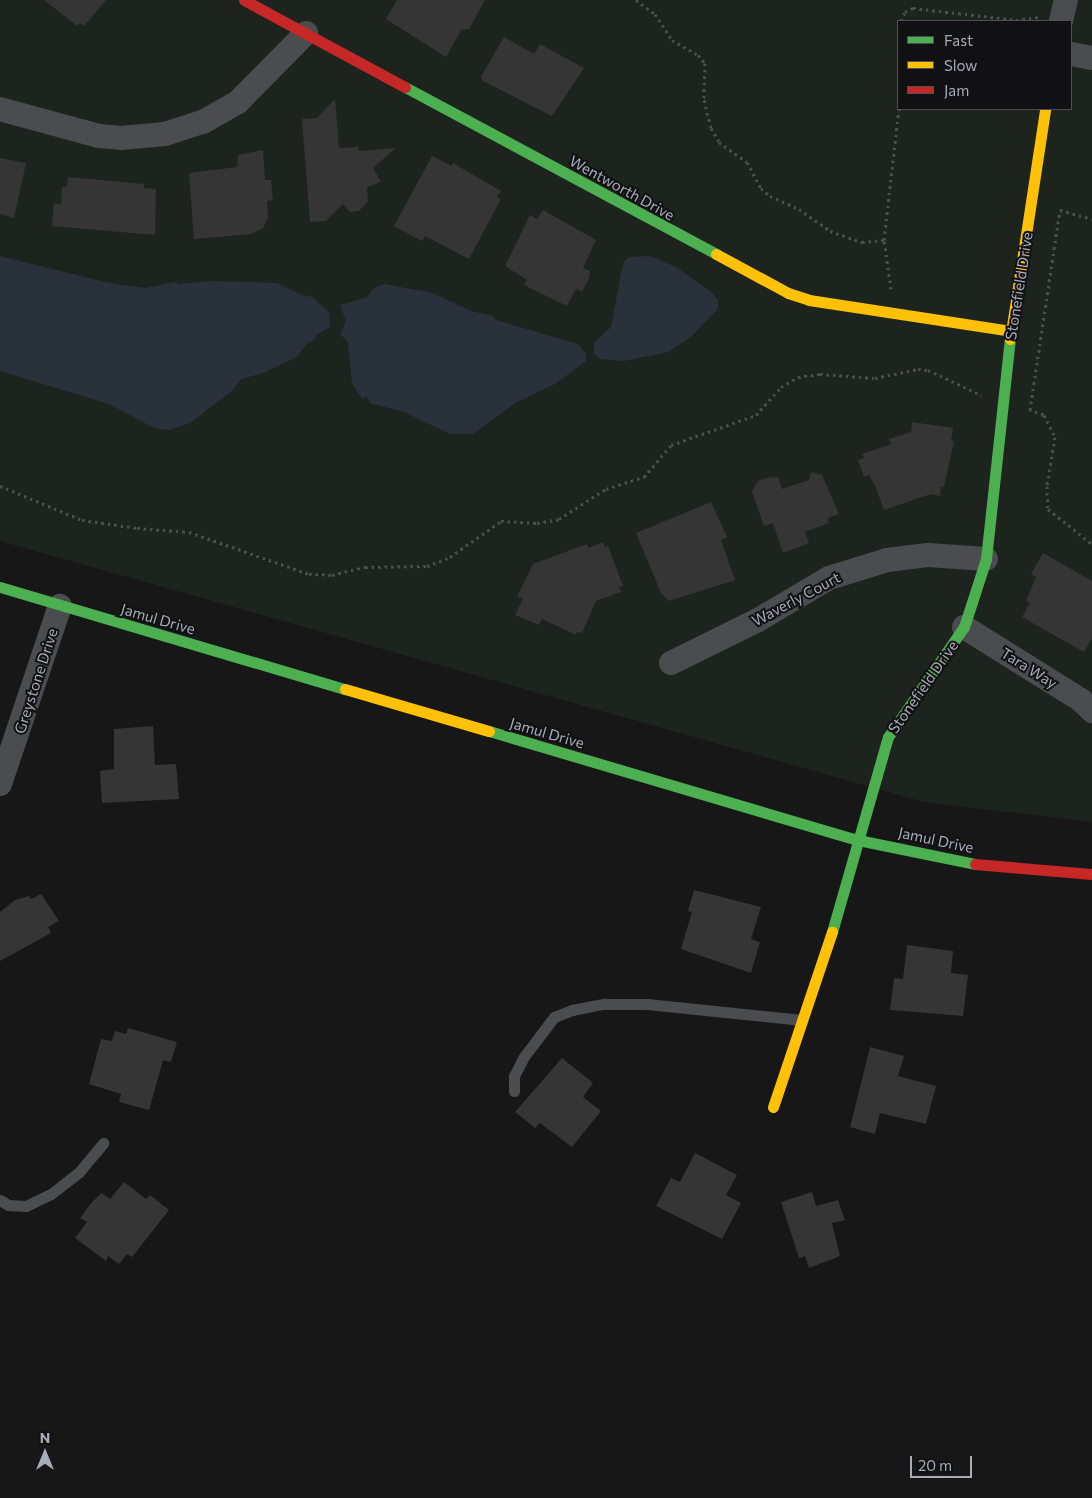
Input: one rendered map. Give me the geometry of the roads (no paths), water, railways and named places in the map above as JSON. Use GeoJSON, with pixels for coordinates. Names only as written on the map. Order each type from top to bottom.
{"type":"FeatureCollection","features":[{"type":"Feature","properties":{"kind":"street","name":"Wentworth Drive"},"geometry":{"type":"LineString","coordinates":[[244,0],[788,293],[809,300],[1011,331]]}},
{"type":"Feature","properties":{"kind":"street"},"geometry":{"type":"LineString","coordinates":[[1052,18],[1066,0]]}},
{"type":"Feature","properties":{"kind":"street"},"geometry":{"type":"LineString","coordinates":[[0,109],[99,136],[136,138],[165,134],[203,122],[238,102],[306,33]]}},
{"type":"Feature","properties":{"kind":"street"},"geometry":{"type":"LineString","coordinates":[[1072,54],[1092,58]]}},
{"type":"Feature","properties":{"kind":"street","name":"Stonefield Drive"},"geometry":{"type":"LineString","coordinates":[[773,1108],[789,1054],[804,1020],[888,736],[906,707],[942,663],[964,627],[986,559],[1011,331],[1046,110]]}},
{"type":"Feature","properties":{"kind":"street","name":"Waverly Court"},"geometry":{"type":"LineString","coordinates":[[671,663],[758,620],[829,578],[886,560],[928,555],[986,559]]}},
{"type":"Feature","properties":{"kind":"street","name":"Jamul Drive"},"geometry":{"type":"LineString","coordinates":[[0,587],[858,840],[986,866],[1092,874]]}},
{"type":"Feature","properties":{"kind":"street","name":"Greystone Drive"},"geometry":{"type":"LineString","coordinates":[[0,784],[60,606]]}},
{"type":"Feature","properties":{"kind":"street","name":"Tara Way"},"geometry":{"type":"LineString","coordinates":[[964,627],[1081,700],[1092,711]]}},
{"type":"Feature","properties":{"kind":"lane"},"geometry":{"type":"LineString","coordinates":[[514,1091],[514,1076],[523,1058],[554,1017],[572,1010],[604,1004],[647,1004],[804,1020]]}},
{"type":"Feature","properties":{"kind":"lane"},"geometry":{"type":"LineString","coordinates":[[0,1200],[8,1205],[26,1206],[51,1194],[79,1172],[104,1144]]}}]}
